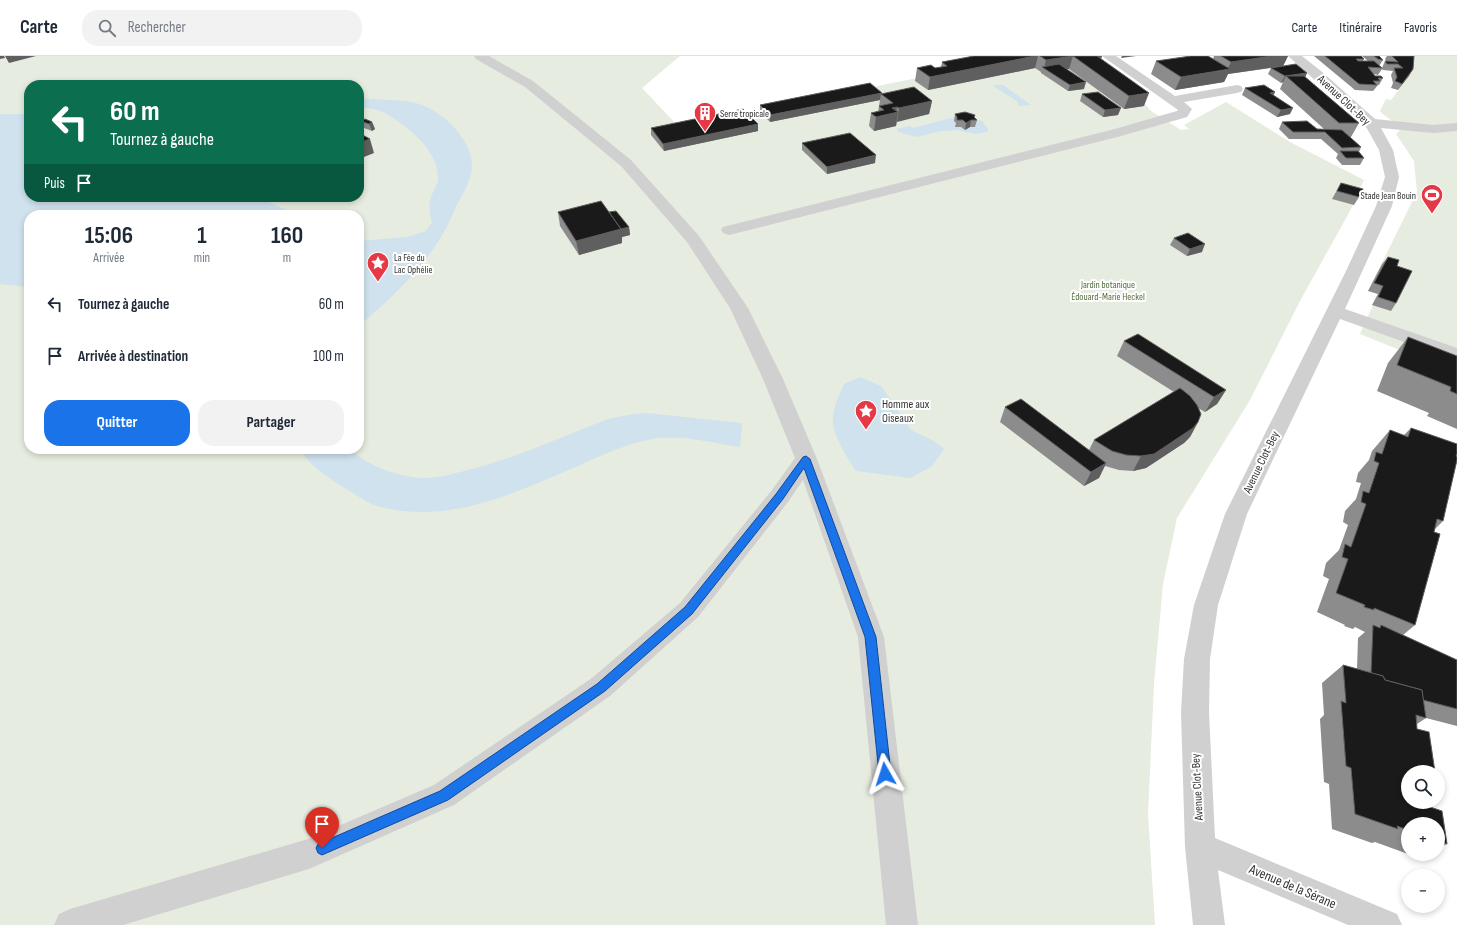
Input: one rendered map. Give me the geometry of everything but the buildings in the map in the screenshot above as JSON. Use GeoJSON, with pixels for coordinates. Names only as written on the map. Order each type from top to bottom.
{"type":"FeatureCollection","features":[{"type":"Feature","properties":{"kind":"street"},"geometry":{"type":"LineString","coordinates":[[480,56],[530,84],[626,163],[693,239],[739,308],[773,379],[806,459],[870,637],[902,925]]}},
{"type":"Feature","properties":{"kind":"street"},"geometry":{"type":"LineString","coordinates":[[729,230],[1109,135],[1182,114],[1185,108],[1108,56]]}},
{"type":"Feature","properties":{"kind":"street","name":"Avenue Clot-Bey"},"geometry":{"type":"LineString","coordinates":[[1209,925],[1200,847],[1195,712],[1197,659],[1206,605],[1236,514],[1384,206],[1392,177],[1386,150],[1371,123],[1317,74],[1294,56]]}},
{"type":"Feature","properties":{"kind":"street"},"geometry":{"type":"LineString","coordinates":[[1131,71],[1146,68]]}},
{"type":"Feature","properties":{"kind":"street"},"geometry":{"type":"LineString","coordinates":[[1174,100],[1237,89]]}},
{"type":"Feature","properties":{"kind":"street"},"geometry":{"type":"LineString","coordinates":[[1371,123],[1433,130],[1457,127]]}},
{"type":"Feature","properties":{"kind":"street"},"geometry":{"type":"LineString","coordinates":[[1334,311],[1457,354]]}},
{"type":"Feature","properties":{"kind":"street"},"geometry":{"type":"LineString","coordinates":[[70,925],[309,854],[444,795],[601,687],[689,610],[780,496],[806,459]]}},
{"type":"Feature","properties":{"kind":"street","name":"Avenue de la Sérane"},"geometry":{"type":"LineString","coordinates":[[1200,847],[1386,925]]}},
{"type":"Feature","properties":{"kind":"green space","name":"Jardin botanique Édouard-Marie Heckel"},"geometry":{"type":"Polygon","coordinates":[[[0,56],[680,56],[642,88],[678,126],[1027,56],[1098,56],[1102,58],[1095,60],[1094,68],[1147,106],[1151,111],[1181,130],[1189,129],[1184,125],[1226,102],[1290,142],[1364,180],[1350,211],[1300,301],[1250,400],[1177,518],[1163,584],[1154,684],[1148,814],[1155,925],[0,925],[0,56]]]}},
{"type":"Feature","properties":{"kind":"green space","name":"Stade Jean Bouin"},"geometry":{"type":"Polygon","coordinates":[[[1411,56],[1457,56],[1457,373],[1360,334],[1378,294],[1368,291],[1417,192],[1414,161],[1396,134],[1400,130],[1393,121],[1380,111],[1386,99],[1391,100],[1409,76],[1411,56]]]}},
{"type":"Feature","properties":{"kind":"water"},"geometry":{"type":"Polygon","coordinates":[[[1003,85],[1031,105],[1018,106],[1017,101],[993,86],[1003,85]]]}},
{"type":"Feature","properties":{"kind":"water"},"geometry":{"type":"Polygon","coordinates":[[[364,98],[416,103],[431,109],[450,123],[458,132],[470,152],[472,163],[471,174],[466,187],[445,230],[433,250],[414,274],[364,322],[364,241],[407,237],[426,231],[432,222],[429,205],[438,180],[437,168],[433,158],[419,139],[392,117],[374,109],[364,108],[364,98]]]}},
{"type":"Feature","properties":{"kind":"water"},"geometry":{"type":"Polygon","coordinates":[[[0,114],[24,114],[24,202],[269,202],[286,210],[24,210],[24,286],[0,284],[0,114]]]}},
{"type":"Feature","properties":{"kind":"water"},"geometry":{"type":"Polygon","coordinates":[[[959,116],[982,121],[988,129],[987,132],[975,134],[956,130],[941,131],[917,137],[898,132],[897,129],[910,126],[913,128],[959,116]]]}},
{"type":"Feature","properties":{"kind":"water"},"geometry":{"type":"Polygon","coordinates":[[[860,377],[881,386],[911,430],[934,441],[944,449],[932,466],[911,478],[856,471],[845,454],[836,435],[833,418],[836,403],[844,384],[860,377]]]}},
{"type":"Feature","properties":{"kind":"water"},"geometry":{"type":"Polygon","coordinates":[[[646,413],[742,423],[740,447],[682,438],[659,438],[648,440],[613,451],[532,486],[507,495],[455,509],[429,512],[403,511],[377,506],[370,503],[321,472],[303,454],[356,454],[375,466],[406,476],[425,478],[445,476],[501,460],[608,419],[646,413]]]}},
{"type":"Feature","properties":{"kind":"place","name":"Serre tropicale"},"geometry":{"type":"Point","coordinates":[705,132]}},
{"type":"Feature","properties":{"kind":"place","name":"Stade Jean Bouin"},"geometry":{"type":"Point","coordinates":[1432,214]}},
{"type":"Feature","properties":{"kind":"place","name":"La Fée du Lac Ophélie"},"geometry":{"type":"Point","coordinates":[378,282]}},
{"type":"Feature","properties":{"kind":"place","name":"Homme aux Oiseaux"},"geometry":{"type":"Point","coordinates":[866,430]}},
{"type":"Feature","properties":{"kind":"route"},"geometry":{"type":"LineString","coordinates":[[322,848],[444,795],[601,687],[689,610],[780,496],[806,459],[870,637],[885,774]]}}]}
